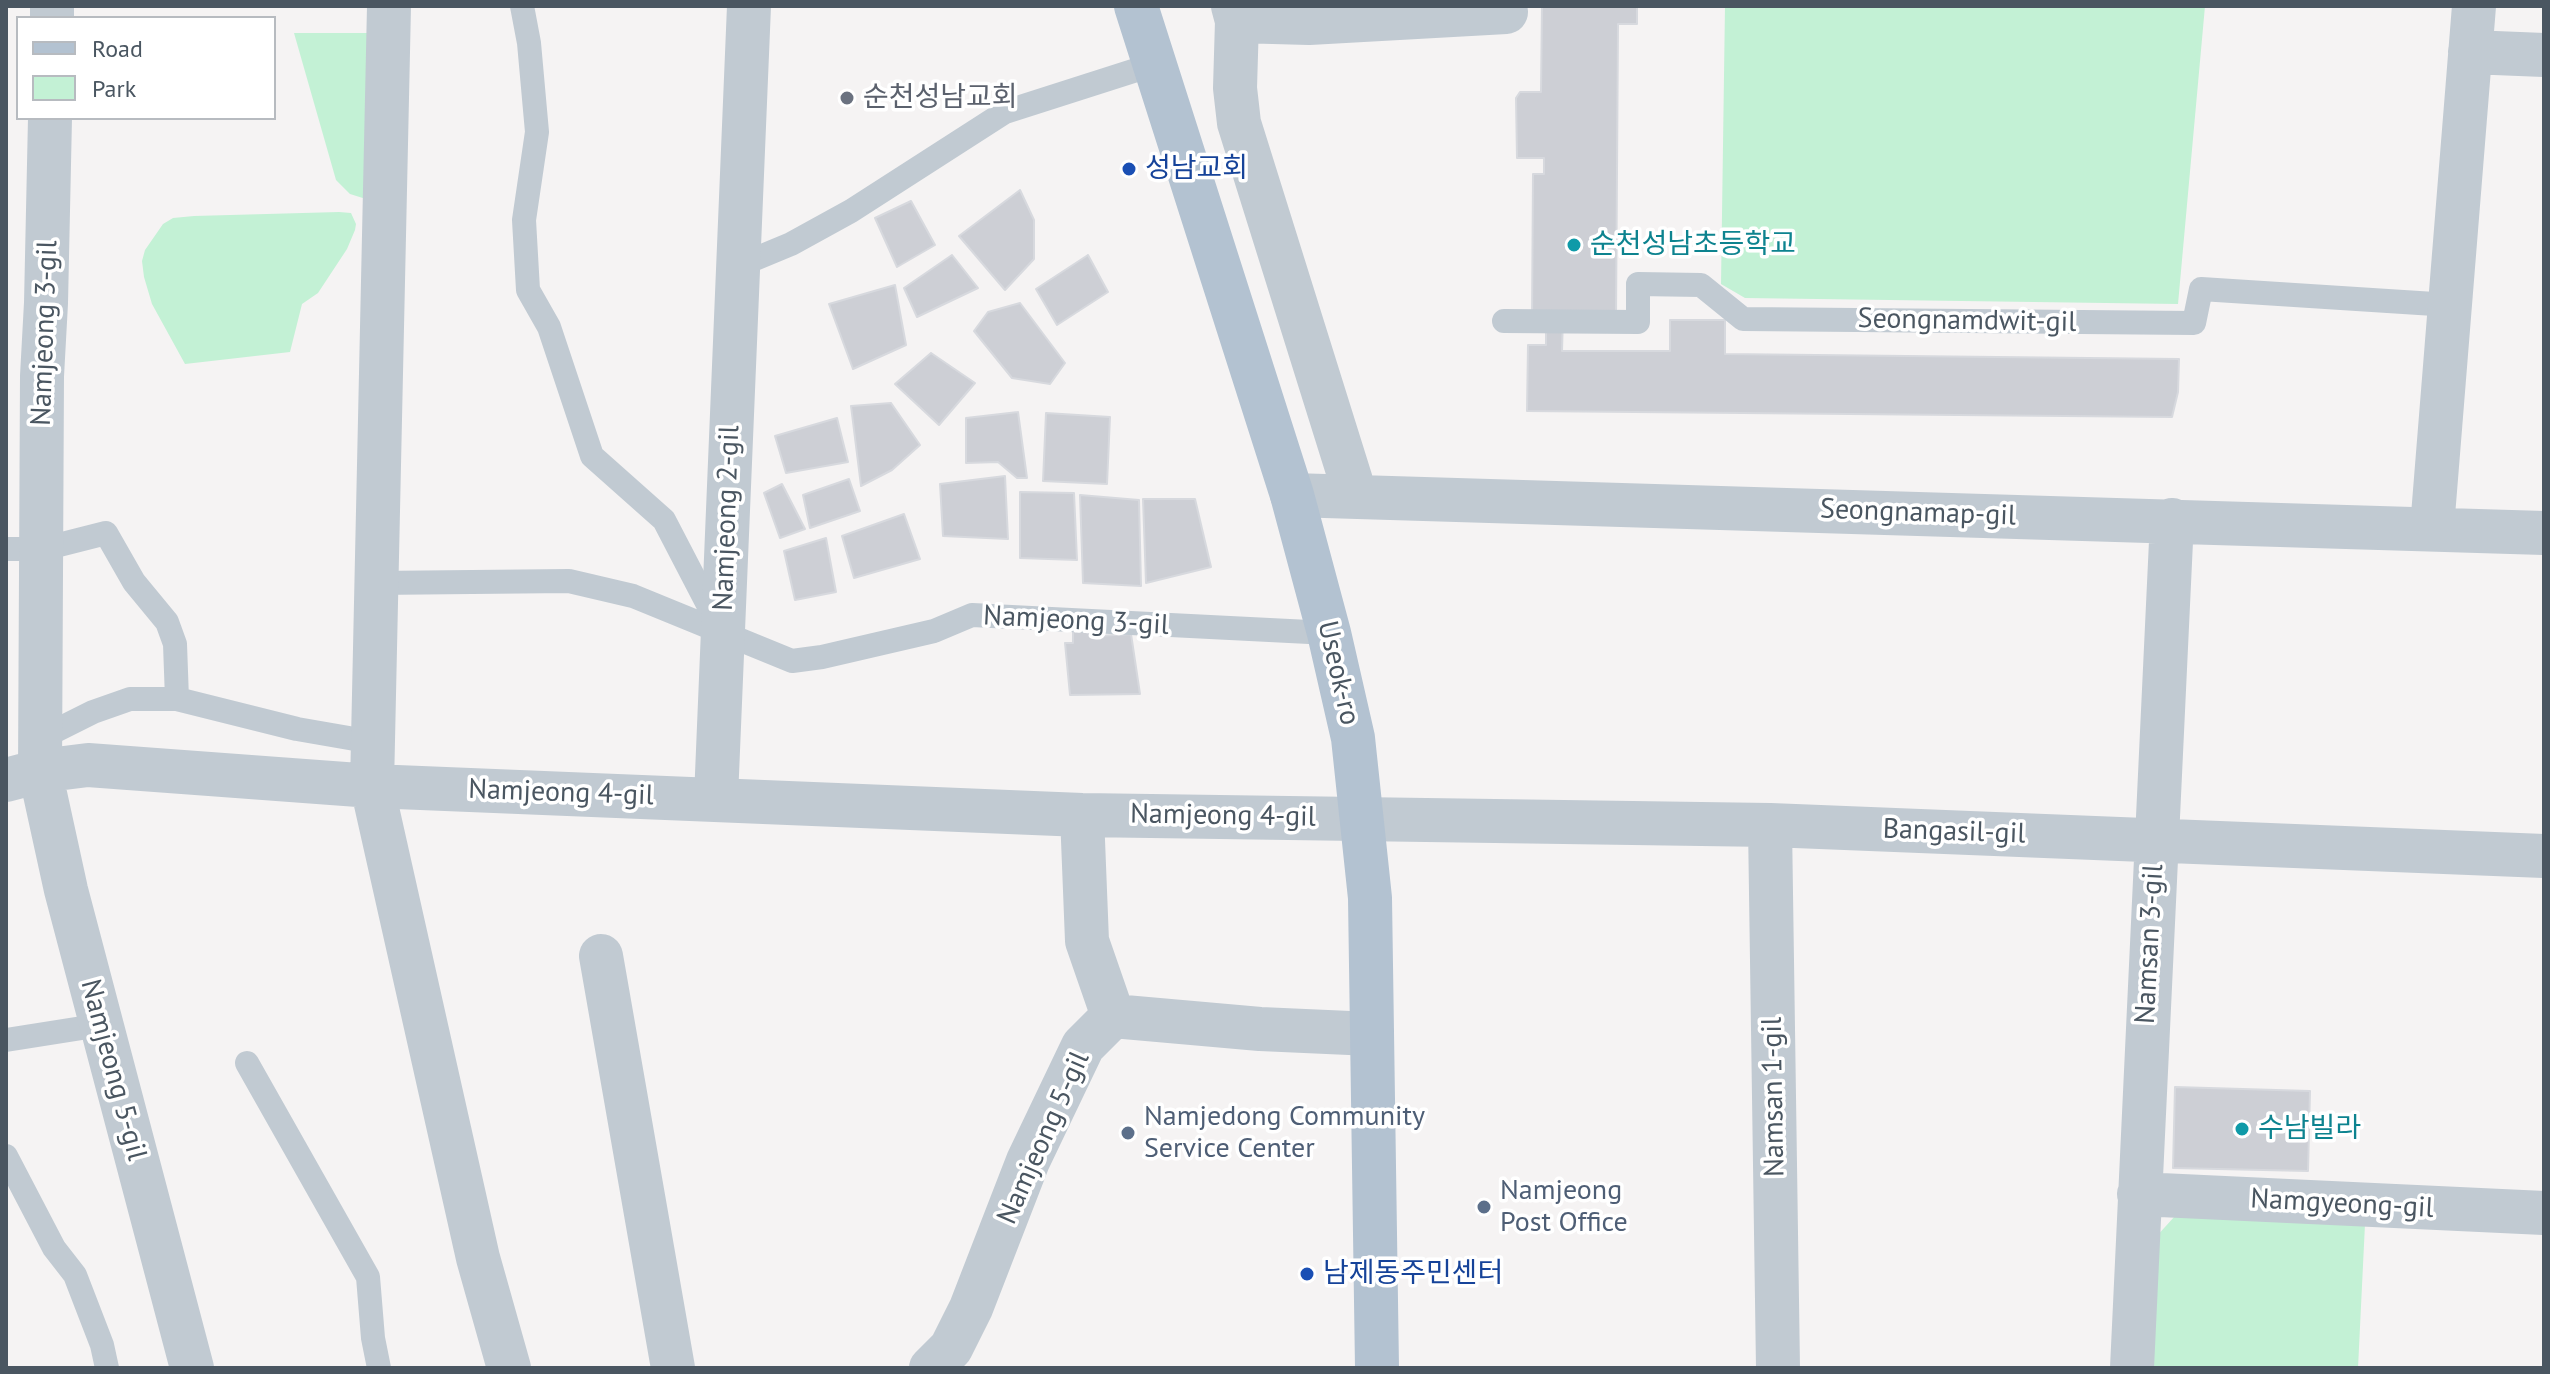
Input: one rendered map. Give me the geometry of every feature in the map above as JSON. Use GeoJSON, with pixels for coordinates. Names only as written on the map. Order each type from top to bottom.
{"type":"FeatureCollection","features":[{"type":"Feature","properties":{"kind":"main road","name":"Useok-ro"},"geometry":{"type":"LineString","coordinates":[[1136,6],[1292,495],[1353,738],[1370,898],[1377,1368]]}},
{"type":"Feature","properties":{"kind":"street"},"geometry":{"type":"LineString","coordinates":[[389,6],[372,786],[478,1258],[509,1368]]}},
{"type":"Feature","properties":{"kind":"street","name":"Namjeong 2-gil"},"geometry":{"type":"LineString","coordinates":[[722,631],[749,6]]}},
{"type":"Feature","properties":{"kind":"street"},"geometry":{"type":"LineString","coordinates":[[2432,528],[2474,6]]}},
{"type":"Feature","properties":{"kind":"street"},"geometry":{"type":"LineString","coordinates":[[1356,497],[1239,123],[1235,88],[1235,14],[1309,23],[1506,12]]}},
{"type":"Feature","properties":{"kind":"street"},"geometry":{"type":"LineString","coordinates":[[2470,52],[2544,55]]}},
{"type":"Feature","properties":{"kind":"street","name":"Namjeong 3-gil"},"geometry":{"type":"LineString","coordinates":[[24,549],[42,376],[50,120]]}},
{"type":"Feature","properties":{"kind":"street","name":"Seongnamap-gil"},"geometry":{"type":"LineString","coordinates":[[1292,495],[2544,533]]}},
{"type":"Feature","properties":{"kind":"street","name":"Namsan 3-gil"},"geometry":{"type":"LineString","coordinates":[[2132,1368],[2172,520]]}},
{"type":"Feature","properties":{"kind":"street"},"geometry":{"type":"LineString","coordinates":[[24,549],[29,763]]}},
{"type":"Feature","properties":{"kind":"street"},"geometry":{"type":"LineString","coordinates":[[716,798],[722,631]]}},
{"type":"Feature","properties":{"kind":"street","name":"Namjeong 4-gil"},"geometry":{"type":"LineString","coordinates":[[29,763],[372,786],[1082,815],[1363,818]]}},
{"type":"Feature","properties":{"kind":"street","name":"Namjeong 5-gil"},"geometry":{"type":"LineString","coordinates":[[29,763],[66,890],[192,1368]]}},
{"type":"Feature","properties":{"kind":"street"},"geometry":{"type":"LineString","coordinates":[[1082,815],[1087,941],[1113,1016],[1260,1029],[1372,1034]]}},
{"type":"Feature","properties":{"kind":"street","name":"Bangasil-gil"},"geometry":{"type":"LineString","coordinates":[[1363,818],[1770,825],[2544,856]]}},
{"type":"Feature","properties":{"kind":"street","name":"Namsan 1-gil"},"geometry":{"type":"LineString","coordinates":[[1770,825],[1778,1368]]}},
{"type":"Feature","properties":{"kind":"street"},"geometry":{"type":"LineString","coordinates":[[601,956],[673,1368]]}},
{"type":"Feature","properties":{"kind":"street","name":"Namjeong 5-gil"},"geometry":{"type":"LineString","coordinates":[[945,1361],[971,1308],[1028,1161],[1083,1046],[1113,1016]]}},
{"type":"Feature","properties":{"kind":"street","name":"Namgyeong-gil"},"geometry":{"type":"LineString","coordinates":[[2139,1194],[2544,1213]]}},
{"type":"Feature","properties":{"kind":"lane","name":"Namjeong 2-gil"},"geometry":{"type":"LineString","coordinates":[[522,6],[529,43],[537,132],[524,220],[528,290],[549,327],[592,456],[664,520],[722,631]]}},
{"type":"Feature","properties":{"kind":"lane"},"geometry":{"type":"LineString","coordinates":[[738,266],[791,244],[851,211],[1005,112],[1155,64]]}},
{"type":"Feature","properties":{"kind":"lane","name":"Seongnamdwit-gil"},"geometry":{"type":"LineString","coordinates":[[1504,321],[1638,322],[1638,284],[1701,285],[1743,319],[2194,323],[2201,289],[2450,305]]}},
{"type":"Feature","properties":{"kind":"lane"},"geometry":{"type":"LineString","coordinates":[[24,549],[106,533],[134,582],[167,622],[175,644],[177,699]]}},
{"type":"Feature","properties":{"kind":"lane","name":"Namjeong 3-gil"},"geometry":{"type":"LineString","coordinates":[[375,583],[569,581],[633,596],[792,661],[934,631],[972,615],[1329,633]]}},
{"type":"Feature","properties":{"kind":"lane"},"geometry":{"type":"LineString","coordinates":[[29,763],[93,712],[130,699],[177,699],[297,729],[372,742]]}},
{"type":"Feature","properties":{"kind":"lane"},"geometry":{"type":"LineString","coordinates":[[6,1040],[101,1025]]}},
{"type":"Feature","properties":{"kind":"lane"},"geometry":{"type":"LineString","coordinates":[[247,1063],[368,1277],[379,1368]]}},
{"type":"Feature","properties":{"kind":"lane"},"geometry":{"type":"LineString","coordinates":[[6,1156],[54,1248],[75,1275],[102,1345],[107,1368]]}},
{"type":"Feature","properties":{"kind":"green space"},"geometry":{"type":"Polygon","coordinates":[[[1725,6],[2205,6],[2178,304],[1745,298],[1721,284],[1725,6]]]}},
{"type":"Feature","properties":{"kind":"green space"},"geometry":{"type":"Polygon","coordinates":[[[294,33],[373,33],[366,199],[350,194],[336,180],[294,33]]]}},
{"type":"Feature","properties":{"kind":"green space"},"geometry":{"type":"Polygon","coordinates":[[[351,213],[355,230],[347,249],[318,293],[302,304],[290,352],[185,364],[152,304],[144,277],[142,261],[145,250],[163,224],[173,218],[194,216],[351,213]]]}},
{"type":"Feature","properties":{"kind":"green space"},"geometry":{"type":"Polygon","coordinates":[[[2175,1216],[2365,1224],[2358,1368],[2147,1368],[2155,1238],[2175,1216]]]}},
{"type":"Feature","properties":{"kind":"building","name":"순천성남초등학교"},"geometry":{"type":"Polygon","coordinates":[[[1542,6],[1637,6],[1637,24],[1618,24],[1616,317],[1563,316],[1562,351],[1670,351],[1670,320],[1725,320],[1725,354],[2179,359],[2178,392],[2172,417],[1527,411],[1528,345],[1546,345],[1546,321],[1532,321],[1533,174],[1544,174],[1544,158],[1517,158],[1516,98],[1520,92],[1541,92],[1542,6]]]}},
{"type":"Feature","properties":{"kind":"building"},"geometry":{"type":"Polygon","coordinates":[[[1020,190],[1034,220],[1034,259],[1005,290],[959,236],[1020,190]]]}},
{"type":"Feature","properties":{"kind":"building"},"geometry":{"type":"Polygon","coordinates":[[[911,201],[935,245],[897,267],[875,218],[911,201]]]}},
{"type":"Feature","properties":{"kind":"building"},"geometry":{"type":"Polygon","coordinates":[[[952,255],[978,288],[917,317],[904,288],[952,255]]]}},
{"type":"Feature","properties":{"kind":"building"},"geometry":{"type":"Polygon","coordinates":[[[1088,255],[1108,292],[1057,325],[1036,289],[1088,255]]]}},
{"type":"Feature","properties":{"kind":"building"},"geometry":{"type":"Polygon","coordinates":[[[895,285],[906,345],[853,369],[829,304],[895,285]]]}},
{"type":"Feature","properties":{"kind":"building"},"geometry":{"type":"Polygon","coordinates":[[[1020,303],[1065,363],[1050,384],[1012,378],[974,331],[988,312],[1020,303]]]}},
{"type":"Feature","properties":{"kind":"building"},"geometry":{"type":"Polygon","coordinates":[[[931,353],[975,383],[939,425],[895,384],[931,353]]]}},
{"type":"Feature","properties":{"kind":"building"},"geometry":{"type":"Polygon","coordinates":[[[891,403],[920,445],[892,470],[861,486],[851,406],[891,403]]]}},
{"type":"Feature","properties":{"kind":"building"},"geometry":{"type":"Polygon","coordinates":[[[1018,412],[1027,478],[1017,478],[998,462],[966,463],[966,418],[1018,412]]]}},
{"type":"Feature","properties":{"kind":"building"},"geometry":{"type":"Polygon","coordinates":[[[1046,413],[1110,417],[1107,484],[1043,481],[1046,413]]]}},
{"type":"Feature","properties":{"kind":"building"},"geometry":{"type":"Polygon","coordinates":[[[837,418],[848,462],[786,473],[775,436],[837,418]]]}},
{"type":"Feature","properties":{"kind":"building"},"geometry":{"type":"Polygon","coordinates":[[[1005,476],[1008,539],[943,536],[940,484],[1005,476]]]}},
{"type":"Feature","properties":{"kind":"building"},"geometry":{"type":"Polygon","coordinates":[[[849,479],[860,511],[810,528],[803,495],[849,479]]]}},
{"type":"Feature","properties":{"kind":"building"},"geometry":{"type":"Polygon","coordinates":[[[782,484],[805,529],[780,538],[764,493],[782,484]]]}},
{"type":"Feature","properties":{"kind":"building"},"geometry":{"type":"Polygon","coordinates":[[[1020,492],[1074,493],[1077,560],[1020,558],[1020,492]]]}},
{"type":"Feature","properties":{"kind":"building"},"geometry":{"type":"Polygon","coordinates":[[[1080,495],[1139,500],[1141,586],[1083,583],[1080,495]]]}},
{"type":"Feature","properties":{"kind":"building"},"geometry":{"type":"Polygon","coordinates":[[[1143,499],[1195,499],[1211,567],[1146,583],[1143,499]]]}},
{"type":"Feature","properties":{"kind":"building"},"geometry":{"type":"Polygon","coordinates":[[[904,514],[920,559],[854,578],[842,536],[904,514]]]}},
{"type":"Feature","properties":{"kind":"building"},"geometry":{"type":"Polygon","coordinates":[[[826,538],[836,592],[795,600],[784,551],[826,538]]]}},
{"type":"Feature","properties":{"kind":"building"},"geometry":{"type":"Polygon","coordinates":[[[1073,628],[1097,629],[1098,636],[1131,634],[1140,694],[1070,695],[1065,643],[1073,643],[1073,628]]]}},
{"type":"Feature","properties":{"kind":"building","name":"수남빌라"},"geometry":{"type":"Polygon","coordinates":[[[2175,1087],[2310,1091],[2308,1171],[2173,1168],[2175,1087]]]}},
{"type":"Feature","properties":{"kind":"place","name":"순천성남교회"},"geometry":{"type":"Point","coordinates":[847,98]}},
{"type":"Feature","properties":{"kind":"place","name":"성남교회"},"geometry":{"type":"Point","coordinates":[1129,169]}},
{"type":"Feature","properties":{"kind":"place","name":"순천성남초등학교"},"geometry":{"type":"Point","coordinates":[1574,245]}},
{"type":"Feature","properties":{"kind":"place","name":"수남빌라"},"geometry":{"type":"Point","coordinates":[2242,1129]}},
{"type":"Feature","properties":{"kind":"place","name":"Namjedong Community Service Center"},"geometry":{"type":"Point","coordinates":[1128,1133]}},
{"type":"Feature","properties":{"kind":"place","name":"Namjeong Post Office"},"geometry":{"type":"Point","coordinates":[1484,1207]}},
{"type":"Feature","properties":{"kind":"place","name":"남제동주민센터"},"geometry":{"type":"Point","coordinates":[1307,1274]}}]}
